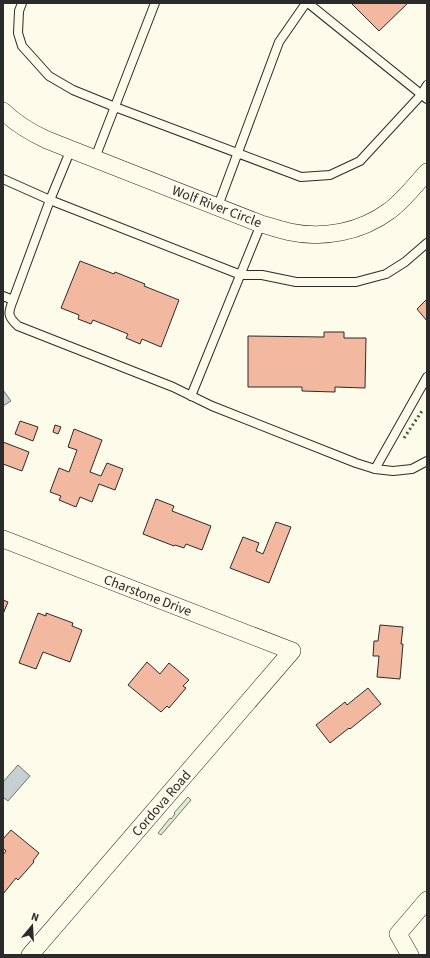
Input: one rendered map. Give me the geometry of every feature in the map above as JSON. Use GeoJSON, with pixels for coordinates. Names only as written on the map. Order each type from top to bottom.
{"type":"FeatureCollection","features":[{"type":"Feature","properties":{"kind":"street","name":"Wolf River Circle"},"geometry":{"type":"LineString","coordinates":[[3,111],[12,120],[47,140],[218,206],[260,224],[291,232],[315,234],[336,233],[355,229],[388,212],[427,172]]}},
{"type":"Feature","properties":{"kind":"street","name":"Charstone Drive"},"geometry":{"type":"LineString","coordinates":[[3,539],[292,651]]}},
{"type":"Feature","properties":{"kind":"street","name":"Cordova Road"},"geometry":{"type":"LineString","coordinates":[[30,955],[292,651]]}},
{"type":"Feature","properties":{"kind":"street"},"geometry":{"type":"LineString","coordinates":[[410,955],[398,934],[427,900]]}},
{"type":"Feature","properties":{"kind":"lane"},"geometry":{"type":"LineString","coordinates":[[22,3],[19,11],[18,33],[22,46],[49,76],[67,86],[115,107],[301,177],[330,175],[360,161],[424,97],[427,84]]}},
{"type":"Feature","properties":{"kind":"lane"},"geometry":{"type":"LineString","coordinates":[[95,158],[155,3]]}},
{"type":"Feature","properties":{"kind":"lane"},"geometry":{"type":"LineString","coordinates":[[218,206],[279,42],[307,3],[424,97]]}},
{"type":"Feature","properties":{"kind":"lane"},"geometry":{"type":"LineString","coordinates":[[72,149],[50,200],[9,312],[11,319],[18,326],[166,384],[212,406],[286,436],[375,469],[393,471],[412,469],[427,461]]}},
{"type":"Feature","properties":{"kind":"lane"},"geometry":{"type":"LineString","coordinates":[[3,179],[50,200],[241,275],[262,275],[296,282],[356,282],[386,274],[405,262],[427,243]]}},
{"type":"Feature","properties":{"kind":"lane"},"geometry":{"type":"LineString","coordinates":[[191,396],[241,275],[260,224]]}},
{"type":"Feature","properties":{"kind":"lane"},"geometry":{"type":"LineString","coordinates":[[3,296],[13,300]]}},
{"type":"Feature","properties":{"kind":"lane"},"geometry":{"type":"LineString","coordinates":[[375,469],[427,377]]}},
{"type":"Feature","properties":{"kind":"green space"},"geometry":{"type":"Polygon","coordinates":[[[188,797],[191,800],[161,835],[158,833],[170,818],[171,819],[175,814],[174,813],[188,797]]]}},
{"type":"Feature","properties":{"kind":"shaded area"},"geometry":{"type":"Polygon","coordinates":[[[3,390],[11,401],[3,406],[3,390]]]}},
{"type":"Feature","properties":{"kind":"shaded area"},"geometry":{"type":"Polygon","coordinates":[[[18,765],[30,776],[8,801],[3,797],[3,782],[18,765]]]}},
{"type":"Feature","properties":{"kind":"building"},"geometry":{"type":"Polygon","coordinates":[[[351,3],[408,3],[379,31],[351,3]]]}},
{"type":"Feature","properties":{"kind":"building"},"geometry":{"type":"Polygon","coordinates":[[[80,261],[114,274],[115,272],[145,284],[144,286],[179,300],[161,347],[142,339],[140,344],[126,338],[128,334],[93,320],[91,324],[78,319],[79,315],[61,308],[80,261]]]}},
{"type":"Feature","properties":{"kind":"building"},"geometry":{"type":"Polygon","coordinates":[[[427,299],[427,321],[417,309],[427,299]]]}},
{"type":"Feature","properties":{"kind":"building"},"geometry":{"type":"Polygon","coordinates":[[[324,332],[344,332],[344,338],[366,338],[365,388],[335,387],[335,392],[302,391],[302,387],[248,387],[248,336],[324,337],[324,332]]]}},
{"type":"Feature","properties":{"kind":"building"},"geometry":{"type":"Polygon","coordinates":[[[20,421],[38,427],[33,441],[15,434],[20,421]]]}},
{"type":"Feature","properties":{"kind":"building"},"geometry":{"type":"Polygon","coordinates":[[[55,425],[61,427],[58,434],[53,432],[55,425]]]}},
{"type":"Feature","properties":{"kind":"building"},"geometry":{"type":"Polygon","coordinates":[[[74,429],[102,440],[90,472],[101,476],[107,463],[123,469],[115,490],[99,484],[92,502],[80,497],[76,507],[59,500],[61,496],[50,492],[59,468],[69,472],[77,450],[68,447],[74,429]]]}},
{"type":"Feature","properties":{"kind":"building"},"geometry":{"type":"Polygon","coordinates":[[[3,442],[29,452],[22,471],[3,464],[3,442]]]}},
{"type":"Feature","properties":{"kind":"building"},"geometry":{"type":"Polygon","coordinates":[[[156,499],[174,506],[172,511],[211,526],[202,550],[186,544],[184,548],[174,546],[143,534],[156,499]]]}},
{"type":"Feature","properties":{"kind":"building"},"geometry":{"type":"Polygon","coordinates":[[[276,522],[291,527],[269,583],[230,568],[243,537],[259,543],[256,551],[263,554],[276,522]]]}},
{"type":"Feature","properties":{"kind":"building"},"geometry":{"type":"Polygon","coordinates":[[[3,600],[8,602],[3,614],[3,600]]]}},
{"type":"Feature","properties":{"kind":"building"},"geometry":{"type":"Polygon","coordinates":[[[38,613],[46,616],[46,613],[73,623],[72,626],[82,630],[70,662],[43,652],[36,669],[19,663],[38,613]]]}},
{"type":"Feature","properties":{"kind":"building"},"geometry":{"type":"Polygon","coordinates":[[[380,625],[403,627],[400,679],[377,677],[379,656],[373,656],[374,641],[378,641],[380,625]]]}},
{"type":"Feature","properties":{"kind":"building"},"geometry":{"type":"Polygon","coordinates":[[[147,662],[160,674],[169,663],[189,680],[183,686],[186,688],[169,708],[167,706],[161,712],[128,685],[147,662]]]}},
{"type":"Feature","properties":{"kind":"building"},"geometry":{"type":"Polygon","coordinates":[[[368,688],[381,704],[330,743],[316,725],[345,702],[347,705],[368,688]]]}},
{"type":"Feature","properties":{"kind":"building"},"geometry":{"type":"Polygon","coordinates":[[[11,830],[39,853],[33,861],[34,862],[18,880],[16,878],[3,894],[3,855],[6,851],[3,848],[3,839],[11,830]]]}},
{"type":"Feature","properties":{"kind":"hedge"},"geometry":{"type":"LineString","coordinates":[[404,438],[422,411]]}}]}
